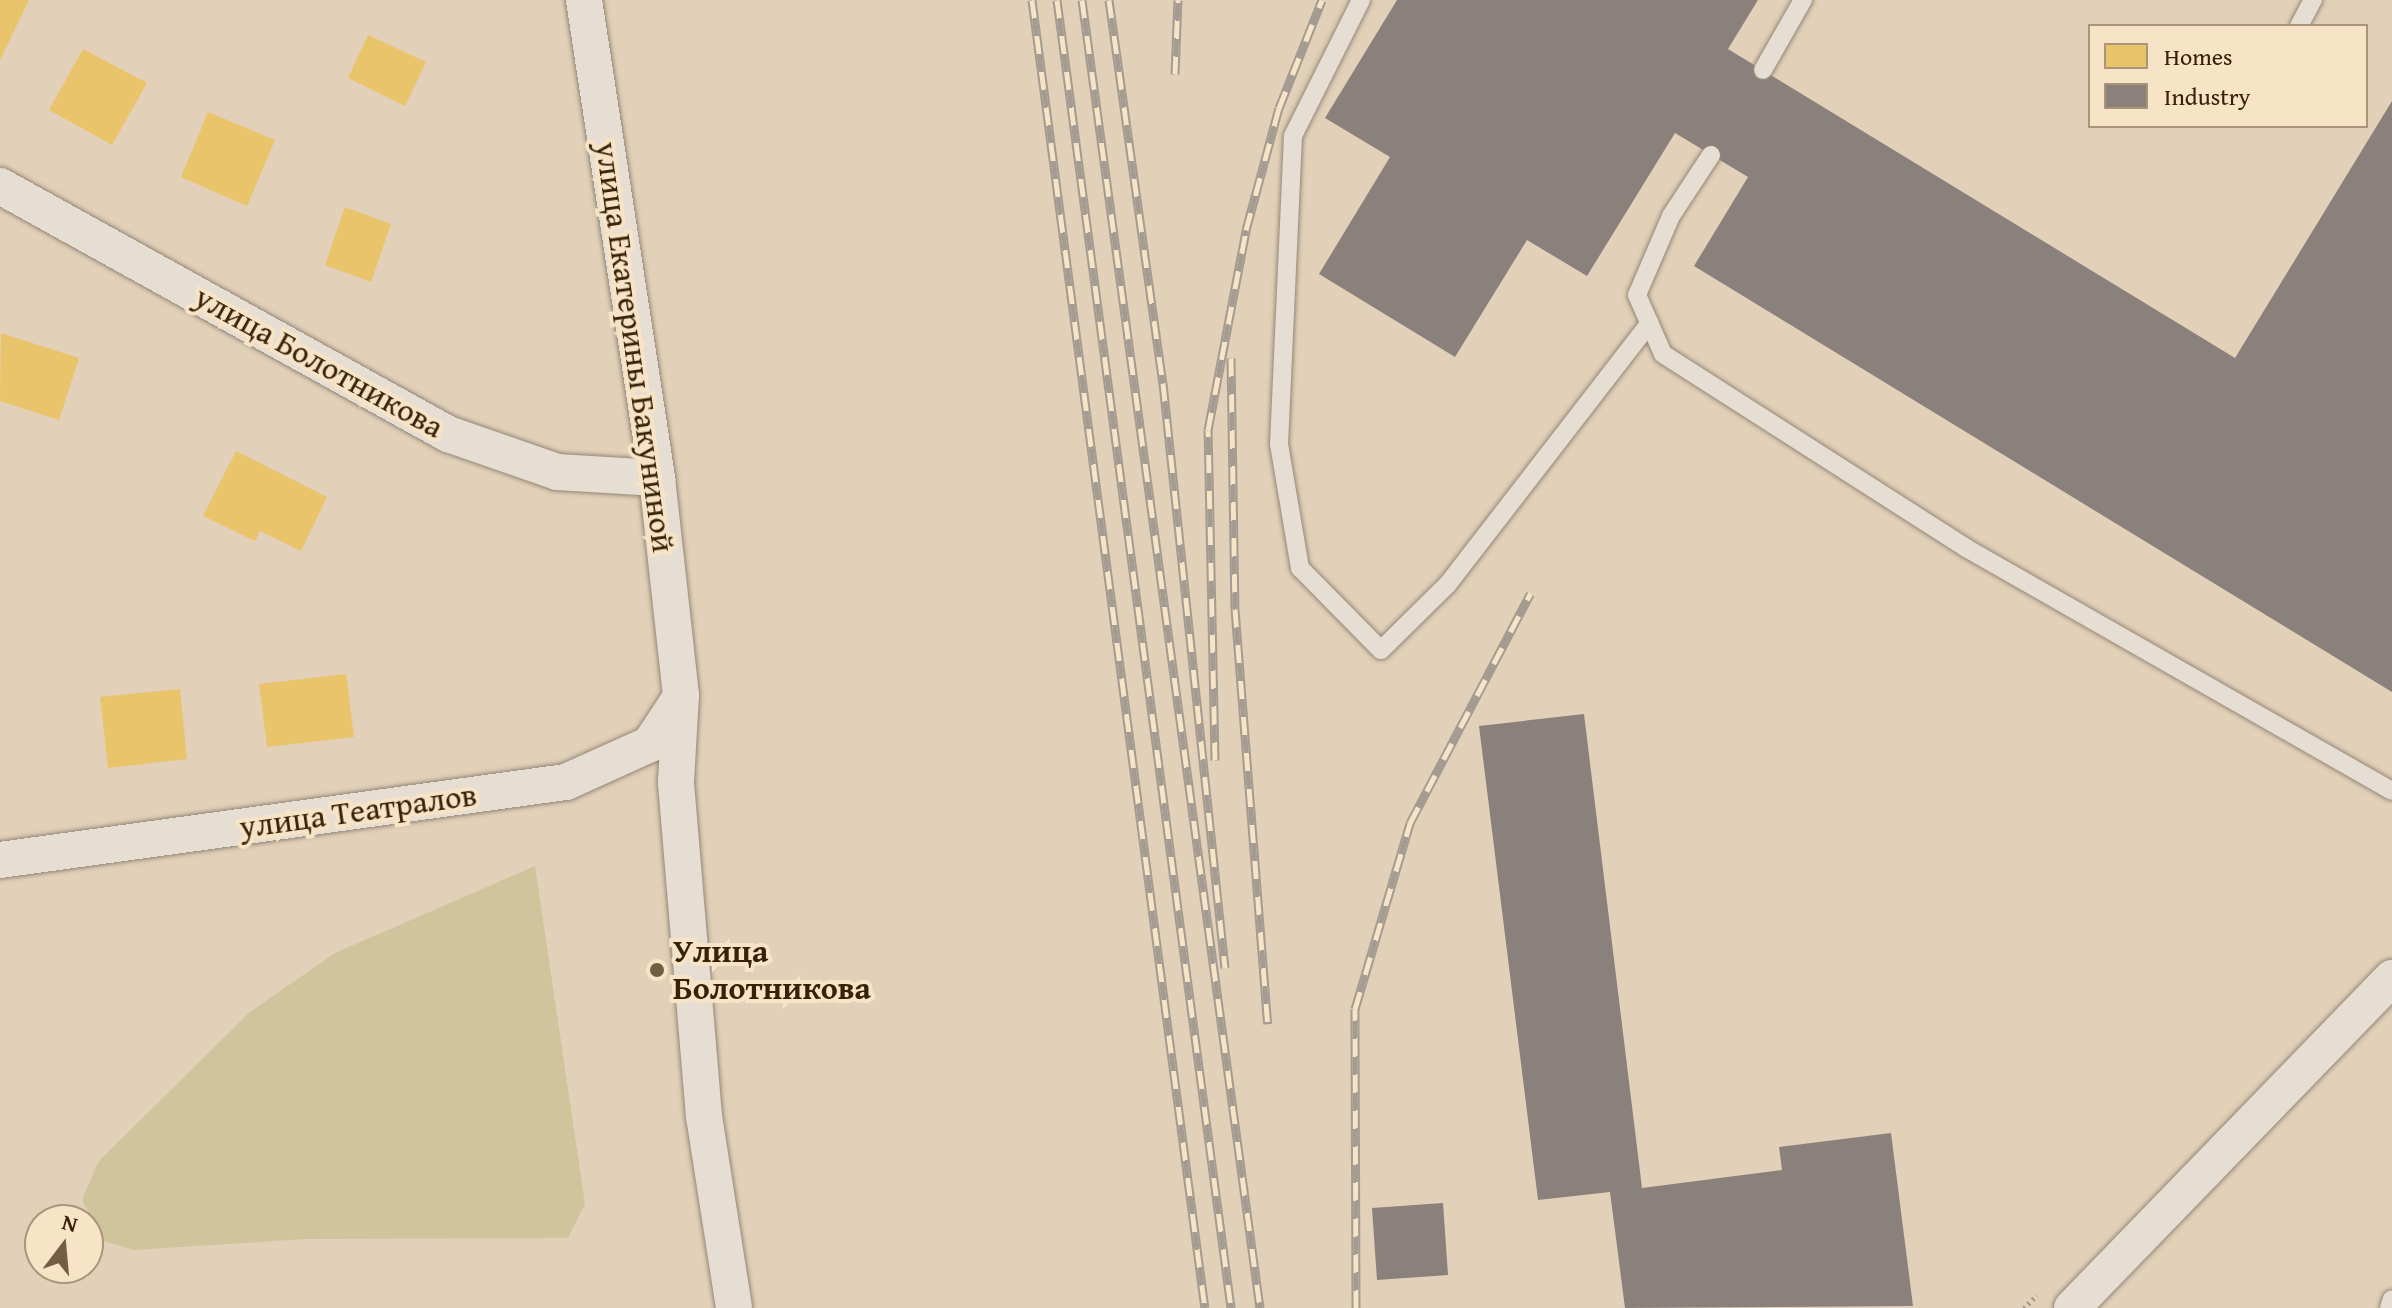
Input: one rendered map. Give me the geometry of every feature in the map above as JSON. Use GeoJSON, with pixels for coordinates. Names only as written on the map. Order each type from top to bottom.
{"type":"FeatureCollection","features":[{"type":"Feature","properties":{"kind":"street","name":"улица Екатерины Бакуниной"},"geometry":{"type":"LineString","coordinates":[[584,0],[657,478],[681,695],[676,783],[704,1116],[734,1308]]}},
{"type":"Feature","properties":{"kind":"street","name":"улица Болотникова"},"geometry":{"type":"LineString","coordinates":[[0,186],[448,434],[557,472],[657,478]]}},
{"type":"Feature","properties":{"kind":"street","name":"улица Театралов"},"geometry":{"type":"LineString","coordinates":[[0,860],[566,782],[650,744],[681,695]]}},
{"type":"Feature","properties":{"kind":"street"},"geometry":{"type":"LineString","coordinates":[[2072,1308],[2392,978]]}},
{"type":"Feature","properties":{"kind":"lane"},"geometry":{"type":"LineString","coordinates":[[1361,0],[1293,136],[1279,444],[1300,568],[1381,650],[1448,584],[1650,323]]}},
{"type":"Feature","properties":{"kind":"lane"},"geometry":{"type":"LineString","coordinates":[[1763,70],[1803,0]]}},
{"type":"Feature","properties":{"kind":"lane"},"geometry":{"type":"LineString","coordinates":[[2300,24],[2313,0]]}},
{"type":"Feature","properties":{"kind":"lane"},"geometry":{"type":"LineString","coordinates":[[1711,155],[1671,216],[1637,295],[1663,354],[1966,548],[2392,791]]}},
{"type":"Feature","properties":{"kind":"lane"},"geometry":{"type":"LineString","coordinates":[[2389,1308],[2392,1299]]}},
{"type":"Feature","properties":{"kind":"shaded area"},"geometry":{"type":"Polygon","coordinates":[[[535,866],[585,1204],[568,1238],[305,1239],[134,1250],[104,1241],[104,1204],[84,1204],[82,1200],[99,1161],[250,1012],[335,953],[535,866]]]}},
{"type":"Feature","properties":{"kind":"building: Homes"},"geometry":{"type":"Polygon","coordinates":[[[0,0],[29,0],[0,60],[0,0]]]}},
{"type":"Feature","properties":{"kind":"building: Homes"},"geometry":{"type":"Polygon","coordinates":[[[368,35],[426,62],[405,106],[348,78],[368,35]]]}},
{"type":"Feature","properties":{"kind":"building: Homes"},"geometry":{"type":"Polygon","coordinates":[[[83,49],[147,83],[112,145],[49,110],[83,49]]]}},
{"type":"Feature","properties":{"kind":"building: Homes"},"geometry":{"type":"Polygon","coordinates":[[[208,112],[275,140],[247,206],[181,177],[208,112]]]}},
{"type":"Feature","properties":{"kind":"building: Homes"},"geometry":{"type":"Polygon","coordinates":[[[345,207],[391,224],[371,282],[325,265],[345,207]]]}},
{"type":"Feature","properties":{"kind":"building: Homes"},"geometry":{"type":"Polygon","coordinates":[[[1,333],[79,358],[59,420],[0,401],[1,333]]]}},
{"type":"Feature","properties":{"kind":"building: Homes"},"geometry":{"type":"Polygon","coordinates":[[[236,451],[327,497],[301,551],[260,531],[255,541],[203,516],[236,451]]]}},
{"type":"Feature","properties":{"kind":"building: Homes"},"geometry":{"type":"Polygon","coordinates":[[[346,674],[354,737],[267,747],[259,684],[346,674]]]}},
{"type":"Feature","properties":{"kind":"building: Homes"},"geometry":{"type":"Polygon","coordinates":[[[180,689],[187,759],[108,768],[100,697],[180,689]]]}},
{"type":"Feature","properties":{"kind":"building: Industry"},"geometry":{"type":"Polygon","coordinates":[[[1397,0],[1758,0],[1728,49],[2235,358],[2392,101],[2392,692],[1694,266],[1748,177],[1675,133],[1587,276],[1527,240],[1455,357],[1319,274],[1390,157],[1325,118],[1397,0]]]}},
{"type":"Feature","properties":{"kind":"building: Industry"},"geometry":{"type":"Polygon","coordinates":[[[1584,714],[1642,1188],[1782,1170],[1779,1147],[1891,1133],[1913,1306],[1625,1308],[1610,1192],[1538,1200],[1479,726],[1584,714]]]}},
{"type":"Feature","properties":{"kind":"building: Industry"},"geometry":{"type":"Polygon","coordinates":[[[1443,1203],[1448,1275],[1377,1280],[1372,1208],[1443,1203]]]}},
{"type":"Feature","properties":{"kind":"railway"},"geometry":{"type":"LineString","coordinates":[[1032,0],[1205,1308]]}},
{"type":"Feature","properties":{"kind":"railway"},"geometry":{"type":"LineString","coordinates":[[1057,0],[1231,1308]]}},
{"type":"Feature","properties":{"kind":"railway"},"geometry":{"type":"LineString","coordinates":[[1082,0],[1260,1308]]}},
{"type":"Feature","properties":{"kind":"railway"},"geometry":{"type":"LineString","coordinates":[[1109,0],[1163,383],[1225,968]]}},
{"type":"Feature","properties":{"kind":"railway"},"geometry":{"type":"LineString","coordinates":[[1175,74],[1178,0]]}},
{"type":"Feature","properties":{"kind":"railway"},"geometry":{"type":"LineString","coordinates":[[1215,760],[1208,430],[1246,230],[1279,108],[1322,0]]}},
{"type":"Feature","properties":{"kind":"railway"},"geometry":{"type":"LineString","coordinates":[[1231,358],[1235,609],[1268,1024]]}},
{"type":"Feature","properties":{"kind":"railway"},"geometry":{"type":"LineString","coordinates":[[1356,1308],[1355,1009],[1410,823],[1530,594]]}},
{"type":"Feature","properties":{"kind":"place","name":"Улица Болотникова"},"geometry":{"type":"Point","coordinates":[657,970]}}]}
